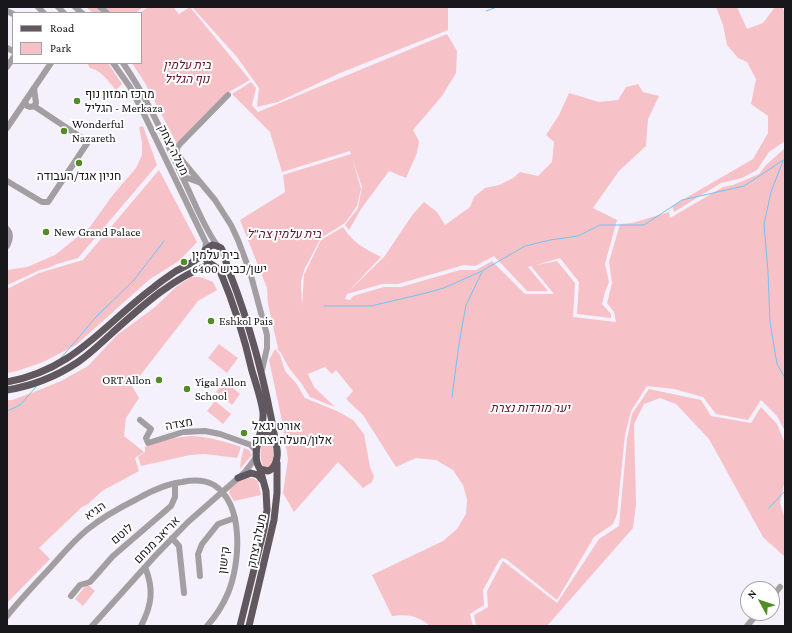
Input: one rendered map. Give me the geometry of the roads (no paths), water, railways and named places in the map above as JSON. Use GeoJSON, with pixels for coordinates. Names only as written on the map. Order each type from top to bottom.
{"type":"FeatureCollection","features":[{"type":"Feature","properties":{"kind":"main road"},"geometry":{"type":"LineString","coordinates":[[7,382],[40,373],[70,358],[84,348],[147,292],[201,257],[210,246],[218,246],[223,254],[249,327],[269,402],[276,444]]}},
{"type":"Feature","properties":{"kind":"main road"},"geometry":{"type":"LineString","coordinates":[[205,251],[205,258],[220,271],[242,329],[263,413],[263,425],[259,438]]}},
{"type":"Feature","properties":{"kind":"main road"},"geometry":{"type":"LineString","coordinates":[[7,390],[43,380],[70,367],[88,354],[161,291],[195,270],[220,262],[223,254]]}},
{"type":"Feature","properties":{"kind":"main road"},"geometry":{"type":"LineString","coordinates":[[259,438],[264,435],[269,435],[274,438],[276,444]]}},
{"type":"Feature","properties":{"kind":"main road","name":"מעלה יצחק"},"geometry":{"type":"LineString","coordinates":[[240,626],[266,518],[267,503],[265,484],[257,454],[259,438]]}},
{"type":"Feature","properties":{"kind":"main road","name":"מעלה יצחק"},"geometry":{"type":"LineString","coordinates":[[249,626],[273,525],[277,494],[276,444]]}},
{"type":"Feature","properties":{"kind":"main road"},"geometry":{"type":"LineString","coordinates":[[260,468],[266,471],[270,470],[276,465],[277,459]]}},
{"type":"Feature","properties":{"kind":"main road"},"geometry":{"type":"LineString","coordinates":[[240,476],[255,474],[260,477],[265,484]]}},
{"type":"Feature","properties":{"kind":"street"},"geometry":{"type":"LineString","coordinates":[[7,128],[50,64]]}},
{"type":"Feature","properties":{"kind":"street","name":"מעלה יצחק"},"geometry":{"type":"LineString","coordinates":[[114,64],[130,87],[142,110],[206,242],[205,251]]}},
{"type":"Feature","properties":{"kind":"street","name":"מעלה יצחק"},"geometry":{"type":"LineString","coordinates":[[124,64],[152,113],[213,239],[218,246]]}},
{"type":"Feature","properties":{"kind":"street"},"geometry":{"type":"LineString","coordinates":[[127,64],[144,91],[152,113]]}},
{"type":"Feature","properties":{"kind":"street"},"geometry":{"type":"LineString","coordinates":[[34,88],[36,103],[34,106]]}},
{"type":"Feature","properties":{"kind":"street"},"geometry":{"type":"LineString","coordinates":[[228,95],[176,148],[176,151],[180,158],[204,185],[224,213],[238,240],[255,292],[268,341],[261,374]]}},
{"type":"Feature","properties":{"kind":"street"},"geometry":{"type":"LineString","coordinates":[[7,181],[42,202],[48,202],[88,142],[34,106],[30,108],[27,106],[25,101]]}},
{"type":"Feature","properties":{"kind":"street"},"geometry":{"type":"LineString","coordinates":[[182,176],[195,180],[204,185]]}},
{"type":"Feature","properties":{"kind":"street"},"geometry":{"type":"LineString","coordinates":[[7,229],[10,232],[11,237],[7,246]]}},
{"type":"Feature","properties":{"kind":"street","name":"מצדה"},"geometry":{"type":"LineString","coordinates":[[140,420],[151,429],[146,438],[148,443],[172,434],[205,431],[244,442],[253,446],[257,454]]}},
{"type":"Feature","properties":{"kind":"street","name":"מצדה"},"geometry":{"type":"LineString","coordinates":[[244,442],[252,443],[259,438]]}},
{"type":"Feature","properties":{"kind":"street"},"geometry":{"type":"LineString","coordinates":[[240,476],[255,460],[257,454]]}},
{"type":"Feature","properties":{"kind":"street"},"geometry":{"type":"LineString","coordinates":[[240,476],[253,468],[260,468]]}},
{"type":"Feature","properties":{"kind":"street","name":"אריאב מנחם"},"geometry":{"type":"LineString","coordinates":[[92,626],[172,538],[240,476]]}},
{"type":"Feature","properties":{"kind":"street","name":"הגיא"},"geometry":{"type":"LineString","coordinates":[[7,616],[86,530],[124,505],[154,490],[175,483],[190,481],[206,482],[215,486],[222,492]]}},
{"type":"Feature","properties":{"kind":"street","name":"לוטם"},"geometry":{"type":"LineString","coordinates":[[71,596],[80,585],[90,582],[113,556],[171,506],[175,497],[175,483]]}},
{"type":"Feature","properties":{"kind":"street","name":"קישון"},"geometry":{"type":"LineString","coordinates":[[207,626],[219,610],[231,584],[237,549],[237,530],[235,518],[232,508],[222,492]]}},
{"type":"Feature","properties":{"kind":"street"},"geometry":{"type":"LineString","coordinates":[[200,576],[198,554],[202,544],[218,524],[235,518]]}},
{"type":"Feature","properties":{"kind":"street"},"geometry":{"type":"LineString","coordinates":[[172,538],[179,546],[184,593]]}},
{"type":"Feature","properties":{"kind":"street"},"geometry":{"type":"LineString","coordinates":[[141,626],[151,600],[150,580],[145,566]]}},
{"type":"Feature","properties":{"kind":"waterway"},"geometry":{"type":"LineString","coordinates":[[486,11],[497,7]]}},
{"type":"Feature","properties":{"kind":"waterway"},"geometry":{"type":"LineString","coordinates":[[324,306],[371,306],[422,294],[444,288],[482,271],[525,246],[550,240],[578,236],[600,225],[644,225],[682,200],[744,186],[785,159]]}},
{"type":"Feature","properties":{"kind":"waterway"},"geometry":{"type":"LineString","coordinates":[[783,161],[771,192],[764,224],[770,322],[777,364],[785,378]]}},
{"type":"Feature","properties":{"kind":"waterway"},"geometry":{"type":"LineString","coordinates":[[60,359],[97,316],[134,280],[164,241]]}},
{"type":"Feature","properties":{"kind":"waterway"},"geometry":{"type":"LineString","coordinates":[[452,397],[466,305],[482,272]]}},
{"type":"Feature","properties":{"kind":"waterway"},"geometry":{"type":"LineString","coordinates":[[7,411],[20,405],[36,387]]}},
{"type":"Feature","properties":{"kind":"waterway"},"geometry":{"type":"LineString","coordinates":[[769,508],[785,491]]}},
{"type":"Feature","properties":{"kind":"place","name":"מרכז המזון נוף הגליל - Merkaza"},"geometry":{"type":"Point","coordinates":[77,101]}},
{"type":"Feature","properties":{"kind":"place","name":"Wonderful Nazareth"},"geometry":{"type":"Point","coordinates":[64,131]}},
{"type":"Feature","properties":{"kind":"place","name":"חניון אגד/העבודה"},"geometry":{"type":"Point","coordinates":[79,163]}},
{"type":"Feature","properties":{"kind":"place","name":"New Grand Palace"},"geometry":{"type":"Point","coordinates":[46,232]}},
{"type":"Feature","properties":{"kind":"place","name":"בית עלמין ישן/כביש 6400"},"geometry":{"type":"Point","coordinates":[184,262]}},
{"type":"Feature","properties":{"kind":"place","name":"Eshkol Pais"},"geometry":{"type":"Point","coordinates":[211,321]}},
{"type":"Feature","properties":{"kind":"place","name":"ORT Allon"},"geometry":{"type":"Point","coordinates":[159,380]}},
{"type":"Feature","properties":{"kind":"place","name":"Yigal Allon School"},"geometry":{"type":"Point","coordinates":[187,389]}},
{"type":"Feature","properties":{"kind":"place","name":"אורט יגאל אלון/מעלה יצחק"},"geometry":{"type":"Point","coordinates":[244,433]}},
{"type":"Feature","properties":{"kind":"park label","name":"בית עלמין נוף הגליל"},"geometry":{"type":"Point","coordinates":[187,72]}},
{"type":"Feature","properties":{"kind":"park label","name":"בית עלמין צה\"ל"},"geometry":{"type":"Point","coordinates":[284,234]}},
{"type":"Feature","properties":{"kind":"park label","name":"יער מורדות נצרת"},"geometry":{"type":"Point","coordinates":[530,408]}}]}
